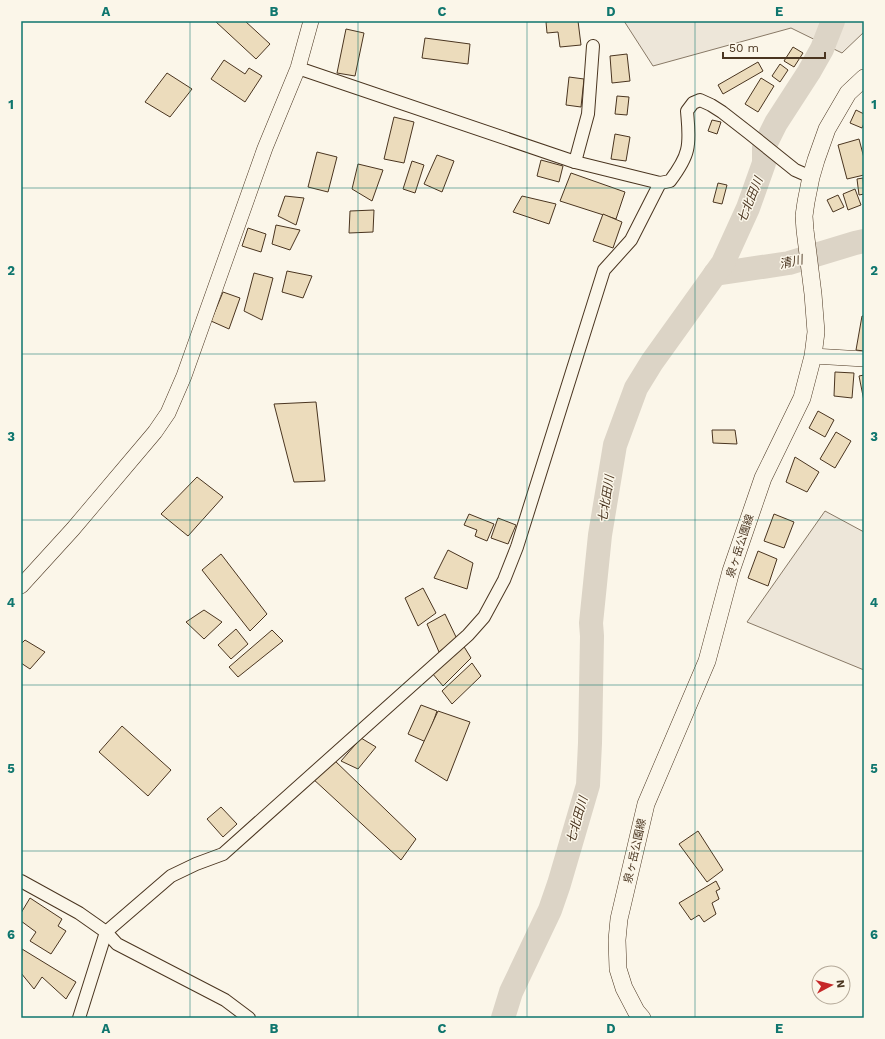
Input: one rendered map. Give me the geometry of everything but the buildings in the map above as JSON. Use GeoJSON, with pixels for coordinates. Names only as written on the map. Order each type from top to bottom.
{"type":"FeatureCollection","features":[{"type":"Feature","properties":{"kind":"main road","name":"泉ヶ岳公園線"},"geometry":{"type":"LineString","coordinates":[[642,1018],[636,1012],[624,988],[618,969],[617,940],[619,919],[646,804],[707,661],[731,571],[760,485],[802,398],[814,356],[816,332],[805,230],[805,209],[811,177],[827,129],[848,93],[864,78]]}},
{"type":"Feature","properties":{"kind":"street"},"geometry":{"type":"LineString","coordinates":[[21,586],[155,432],[168,413],[184,376],[265,148],[298,68],[311,21]]}},
{"type":"Feature","properties":{"kind":"street"},"geometry":{"type":"LineString","coordinates":[[575,162],[588,114],[593,46]]}},
{"type":"Feature","properties":{"kind":"street"},"geometry":{"type":"LineString","coordinates":[[298,68],[575,162],[660,183],[670,181],[687,150],[687,111],[693,103],[700,100],[722,112],[795,170],[811,177]]}},
{"type":"Feature","properties":{"kind":"street"},"geometry":{"type":"LineString","coordinates":[[79,1018],[106,932],[171,876],[196,864],[223,854],[462,640],[484,617],[504,580],[517,547],[604,270],[632,240],[660,183]]}},
{"type":"Feature","properties":{"kind":"street"},"geometry":{"type":"LineString","coordinates":[[814,356],[864,359]]}},
{"type":"Feature","properties":{"kind":"street"},"geometry":{"type":"LineString","coordinates":[[21,881],[79,913],[106,932],[117,944],[225,1000],[249,1018]]}},
{"type":"Feature","properties":{"kind":"shaded area"},"geometry":{"type":"Polygon","coordinates":[[[624,21],[864,21],[864,32],[842,53],[791,28],[653,66],[624,21]]]}},
{"type":"Feature","properties":{"kind":"shaded area"},"geometry":{"type":"Polygon","coordinates":[[[825,511],[864,532],[864,670],[747,622],[825,511]]]}},
{"type":"Feature","properties":{"kind":"waterway","name":"七北田川"},"geometry":{"type":"LineString","coordinates":[[503,1018],[511,992],[550,910],[588,785],[592,636],[591,623],[600,535],[615,445],[636,388],[652,362],[723,263],[748,208],[764,163],[764,147],[776,123],[822,49],[833,21]]}},
{"type":"Feature","properties":{"kind":"waterway","name":"清川"},"geometry":{"type":"LineString","coordinates":[[715,274],[789,263],[864,241]]}}]}
